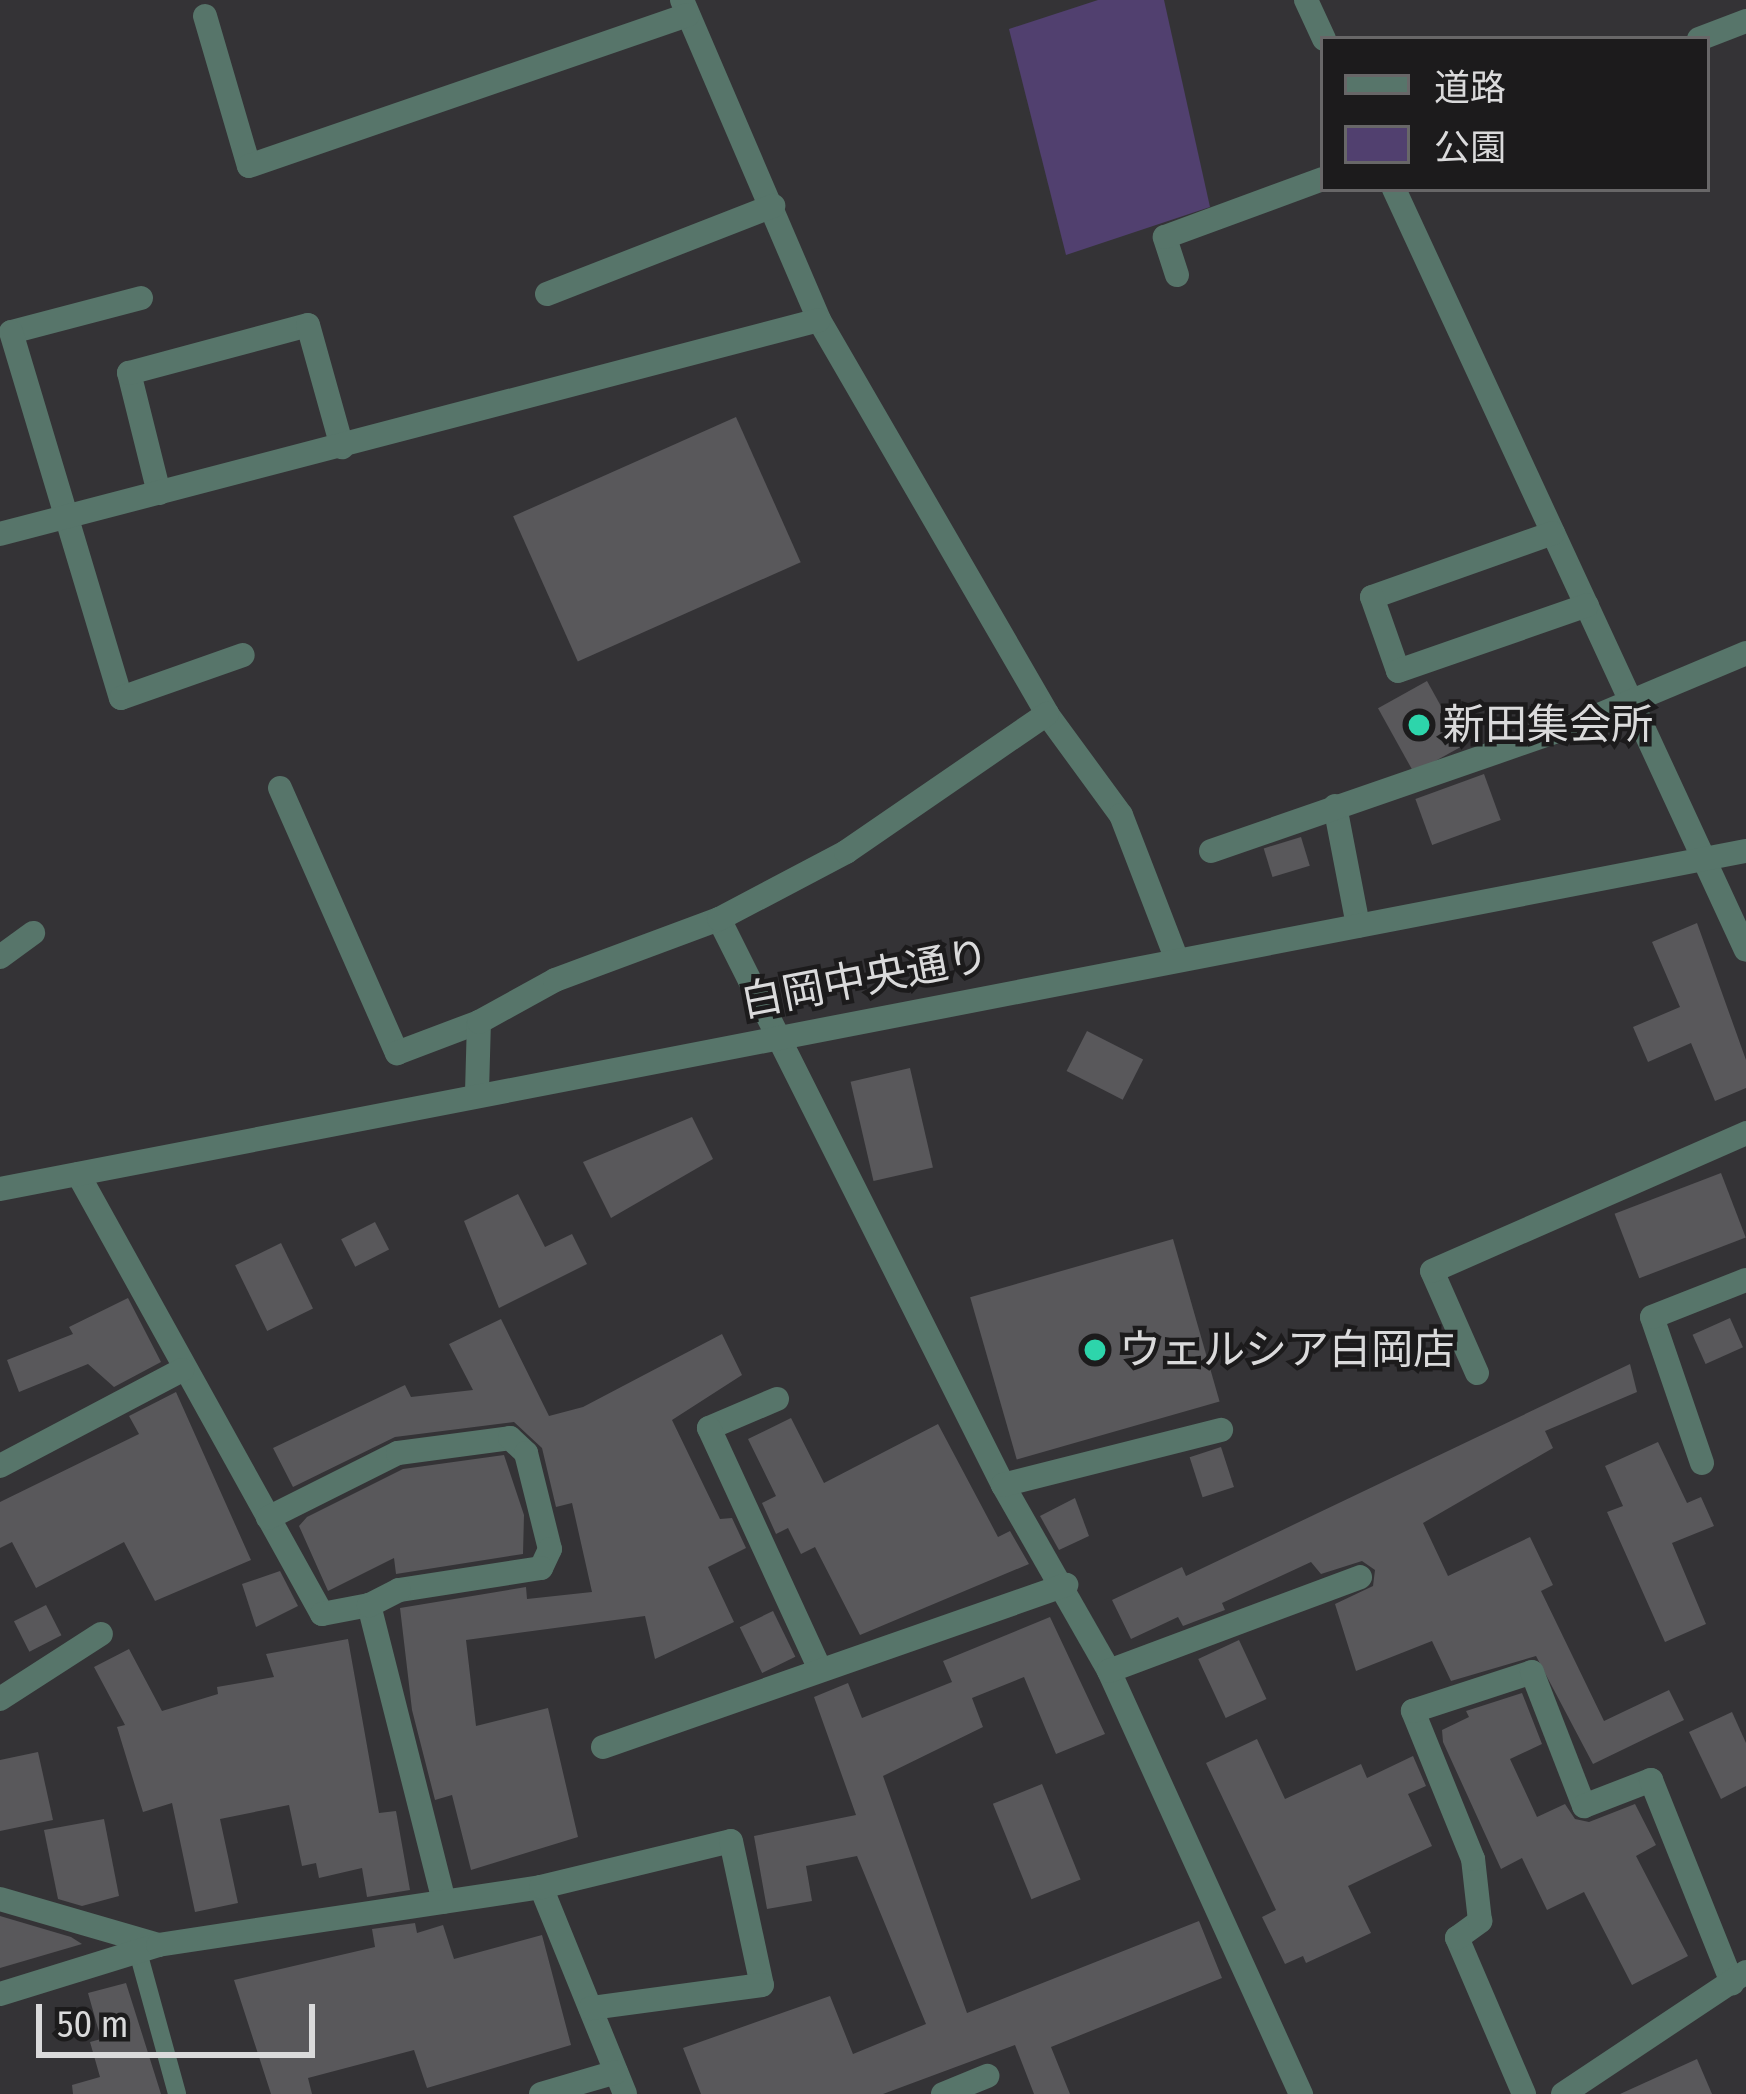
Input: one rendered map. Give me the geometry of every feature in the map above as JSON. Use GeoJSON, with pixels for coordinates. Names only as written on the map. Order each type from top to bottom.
{"type":"FeatureCollection","features":[{"type":"Feature","properties":{"kind":"street"},"geometry":{"type":"LineString","coordinates":[[1306,0],[1323,36]]}},
{"type":"Feature","properties":{"kind":"street"},"geometry":{"type":"LineString","coordinates":[[205,16],[249,166],[685,8],[819,320],[1047,714],[1121,815],[1177,960]]}},
{"type":"Feature","properties":{"kind":"street"},"geometry":{"type":"LineString","coordinates":[[1707,36],[1746,21]]}},
{"type":"Feature","properties":{"kind":"street"},"geometry":{"type":"LineString","coordinates":[[1177,275],[1166,237],[1320,180]]}},
{"type":"Feature","properties":{"kind":"street"},"geometry":{"type":"LineString","coordinates":[[1395,192],[1746,950]]}},
{"type":"Feature","properties":{"kind":"street"},"geometry":{"type":"LineString","coordinates":[[547,294],[773,206]]}},
{"type":"Feature","properties":{"kind":"street"},"geometry":{"type":"LineString","coordinates":[[141,298],[10,332],[121,698],[243,655]]}},
{"type":"Feature","properties":{"kind":"street"},"geometry":{"type":"LineString","coordinates":[[0,534],[819,320]]}},
{"type":"Feature","properties":{"kind":"street"},"geometry":{"type":"LineString","coordinates":[[158,493],[128,373],[308,325],[342,447]]}},
{"type":"Feature","properties":{"kind":"street"},"geometry":{"type":"LineString","coordinates":[[1553,533],[1372,597],[1398,671],[1587,605]]}},
{"type":"Feature","properties":{"kind":"street"},"geometry":{"type":"LineString","coordinates":[[1211,851],[1629,702],[1746,652]]}},
{"type":"Feature","properties":{"kind":"street"},"geometry":{"type":"LineString","coordinates":[[280,788],[397,1053],[479,1022],[555,980],[719,920],[846,852],[1047,714]]}},
{"type":"Feature","properties":{"kind":"street"},"geometry":{"type":"LineString","coordinates":[[1334,806],[1358,926]]}},
{"type":"Feature","properties":{"kind":"street","name":"白岡中央通り"},"geometry":{"type":"LineString","coordinates":[[0,1189],[477,1092],[1746,851]]}},
{"type":"Feature","properties":{"kind":"street"},"geometry":{"type":"LineString","coordinates":[[719,920],[1003,1485],[1066,1585],[1109,1671],[1301,2094]]}},
{"type":"Feature","properties":{"kind":"street"},"geometry":{"type":"LineString","coordinates":[[0,957],[34,933]]}},
{"type":"Feature","properties":{"kind":"street"},"geometry":{"type":"LineString","coordinates":[[477,1092],[479,1022]]}},
{"type":"Feature","properties":{"kind":"street"},"geometry":{"type":"LineString","coordinates":[[1477,1373],[1432,1271],[1746,1133]]}},
{"type":"Feature","properties":{"kind":"street"},"geometry":{"type":"LineString","coordinates":[[78,1174],[182,1370],[322,1615],[369,1605],[399,1590],[541,1568],[550,1549],[526,1453],[510,1438],[398,1454],[268,1518]]}},
{"type":"Feature","properties":{"kind":"street"},"geometry":{"type":"LineString","coordinates":[[1702,1463],[1652,1317],[1746,1280]]}},
{"type":"Feature","properties":{"kind":"street"},"geometry":{"type":"LineString","coordinates":[[0,1466],[182,1370]]}},
{"type":"Feature","properties":{"kind":"street"},"geometry":{"type":"LineString","coordinates":[[776,1399],[709,1429],[819,1667]]}},
{"type":"Feature","properties":{"kind":"street"},"geometry":{"type":"LineString","coordinates":[[1003,1485],[1222,1430]]}},
{"type":"Feature","properties":{"kind":"street"},"geometry":{"type":"LineString","coordinates":[[1109,1671],[1360,1576]]}},
{"type":"Feature","properties":{"kind":"street"},"geometry":{"type":"LineString","coordinates":[[603,1747],[819,1667],[1066,1585]]}},
{"type":"Feature","properties":{"kind":"street"},"geometry":{"type":"LineString","coordinates":[[369,1605],[444,1901]]}},
{"type":"Feature","properties":{"kind":"street"},"geometry":{"type":"LineString","coordinates":[[0,1699],[100,1634]]}},
{"type":"Feature","properties":{"kind":"street"},"geometry":{"type":"LineString","coordinates":[[1524,2094],[1457,1938],[1480,1921],[1473,1859],[1413,1711],[1532,1672],[1584,1806],[1651,1780],[1739,1978],[1563,2094]]}},
{"type":"Feature","properties":{"kind":"street"},"geometry":{"type":"LineString","coordinates":[[0,1994],[148,1948],[542,1887],[731,1841],[762,1985],[590,2008]]}},
{"type":"Feature","properties":{"kind":"street"},"geometry":{"type":"LineString","coordinates":[[541,2094],[621,2083],[542,1887]]}},
{"type":"Feature","properties":{"kind":"street"},"geometry":{"type":"LineString","coordinates":[[0,1899],[148,1948]]}},
{"type":"Feature","properties":{"kind":"street"},"geometry":{"type":"LineString","coordinates":[[943,2094],[987,2076]]}},
{"type":"Feature","properties":{"kind":"lane"},"geometry":{"type":"LineString","coordinates":[[148,1948],[177,2094]]}},
{"type":"Feature","properties":{"kind":"green space"},"geometry":{"type":"Polygon","coordinates":[[[1098,0],[1164,0],[1210,207],[1066,255],[1009,29],[1098,0]]]}},
{"type":"Feature","properties":{"kind":"building"},"geometry":{"type":"Polygon","coordinates":[[[736,417],[801,562],[578,661],[513,516],[736,417]]]}},
{"type":"Feature","properties":{"kind":"building"},"geometry":{"type":"Polygon","coordinates":[[[1427,681],[1463,746],[1414,773],[1378,708],[1427,681]]]}},
{"type":"Feature","properties":{"kind":"building"},"geometry":{"type":"Polygon","coordinates":[[[1484,774],[1501,820],[1432,845],[1415,799],[1484,774]]]}},
{"type":"Feature","properties":{"kind":"building"},"geometry":{"type":"Polygon","coordinates":[[[1301,837],[1310,866],[1272,877],[1264,848],[1301,837]]]}},
{"type":"Feature","properties":{"kind":"building"},"geometry":{"type":"Polygon","coordinates":[[[1697,923],[1746,1060],[1746,1088],[1715,1101],[1691,1043],[1648,1062],[1633,1027],[1680,1007],[1652,942],[1697,923]]]}},
{"type":"Feature","properties":{"kind":"building"},"geometry":{"type":"Polygon","coordinates":[[[1087,1031],[1143,1060],[1123,1100],[1067,1071],[1087,1031]]]}},
{"type":"Feature","properties":{"kind":"building"},"geometry":{"type":"Polygon","coordinates":[[[910,1068],[933,1167],[874,1181],[851,1082],[910,1068]]]}},
{"type":"Feature","properties":{"kind":"building"},"geometry":{"type":"Polygon","coordinates":[[[692,1117],[713,1159],[611,1218],[583,1162],[692,1117]]]}},
{"type":"Feature","properties":{"kind":"building"},"geometry":{"type":"Polygon","coordinates":[[[1721,1173],[1746,1237],[1639,1278],[1615,1214],[1721,1173]]]}},
{"type":"Feature","properties":{"kind":"building"},"geometry":{"type":"Polygon","coordinates":[[[518,1194],[545,1247],[572,1234],[587,1264],[499,1308],[464,1221],[518,1194]]]}},
{"type":"Feature","properties":{"kind":"building"},"geometry":{"type":"Polygon","coordinates":[[[375,1222],[389,1250],[355,1267],[341,1239],[375,1222]]]}},
{"type":"Feature","properties":{"kind":"building","name":"ウェルシア白岡店"},"geometry":{"type":"Polygon","coordinates":[[[1173,1239],[1220,1401],[1017,1460],[970,1297],[1173,1239]]]}},
{"type":"Feature","properties":{"kind":"building"},"geometry":{"type":"Polygon","coordinates":[[[281,1243],[313,1309],[267,1331],[235,1265],[281,1243]]]}},
{"type":"Feature","properties":{"kind":"building"},"geometry":{"type":"Polygon","coordinates":[[[128,1298],[161,1362],[114,1387],[88,1364],[19,1392],[7,1360],[73,1334],[69,1327],[128,1298]]]}},
{"type":"Feature","properties":{"kind":"building"},"geometry":{"type":"Polygon","coordinates":[[[1730,1318],[1743,1347],[1706,1364],[1693,1335],[1730,1318]]]}},
{"type":"Feature","properties":{"kind":"building"},"geometry":{"type":"Polygon","coordinates":[[[501,1319],[549,1416],[583,1407],[722,1334],[742,1375],[672,1420],[720,1519],[732,1518],[746,1548],[708,1567],[734,1622],[655,1659],[645,1616],[466,1640],[476,1726],[548,1708],[578,1837],[471,1870],[452,1795],[435,1800],[412,1710],[400,1608],[526,1587],[527,1599],[592,1592],[572,1503],[556,1507],[542,1448],[514,1422],[395,1437],[293,1487],[273,1448],[405,1385],[411,1397],[473,1390],[449,1344],[501,1319]]]}},
{"type":"Feature","properties":{"kind":"building"},"geometry":{"type":"Polygon","coordinates":[[[1630,1364],[1637,1392],[1545,1431],[1553,1448],[1423,1523],[1448,1576],[1530,1537],[1553,1585],[1541,1591],[1604,1721],[1669,1690],[1684,1720],[1593,1764],[1536,1656],[1451,1681],[1432,1641],[1356,1671],[1335,1604],[1373,1586],[1375,1570],[1362,1561],[1321,1574],[1311,1562],[1222,1603],[1225,1610],[1183,1626],[1178,1617],[1131,1639],[1112,1600],[1182,1567],[1186,1576],[1630,1364]]]}},
{"type":"Feature","properties":{"kind":"building"},"geometry":{"type":"Polygon","coordinates":[[[176,1392],[251,1560],[155,1601],[124,1542],[36,1588],[12,1542],[0,1548],[0,1502],[139,1434],[129,1416],[176,1392]]]}},
{"type":"Feature","properties":{"kind":"building"},"geometry":{"type":"Polygon","coordinates":[[[791,1418],[824,1483],[938,1424],[998,1537],[1010,1531],[1029,1564],[860,1635],[815,1547],[801,1554],[788,1528],[776,1534],[762,1503],[776,1496],[748,1439],[791,1418]]]}},
{"type":"Feature","properties":{"kind":"building"},"geometry":{"type":"Polygon","coordinates":[[[1658,1442],[1687,1503],[1701,1497],[1714,1526],[1672,1543],[1706,1624],[1665,1642],[1607,1512],[1623,1506],[1605,1466],[1658,1442]]]}},
{"type":"Feature","properties":{"kind":"building"},"geometry":{"type":"Polygon","coordinates":[[[1221,1447],[1234,1487],[1203,1497],[1190,1457],[1221,1447]]]}},
{"type":"Feature","properties":{"kind":"building"},"geometry":{"type":"Polygon","coordinates":[[[504,1455],[524,1515],[523,1554],[396,1574],[394,1558],[328,1591],[299,1526],[307,1517],[403,1469],[504,1455]]]}},
{"type":"Feature","properties":{"kind":"building"},"geometry":{"type":"Polygon","coordinates":[[[1075,1498],[1089,1536],[1059,1550],[1040,1516],[1075,1498]]]}},
{"type":"Feature","properties":{"kind":"building"},"geometry":{"type":"Polygon","coordinates":[[[280,1571],[298,1606],[256,1627],[242,1584],[280,1571]]]}},
{"type":"Feature","properties":{"kind":"building"},"geometry":{"type":"Polygon","coordinates":[[[46,1605],[61,1635],[29,1652],[14,1621],[46,1605]]]}},
{"type":"Feature","properties":{"kind":"building"},"geometry":{"type":"Polygon","coordinates":[[[773,1611],[795,1657],[762,1673],[740,1627],[773,1611]]]}},
{"type":"Feature","properties":{"kind":"building"},"geometry":{"type":"Polygon","coordinates":[[[1050,1617],[1105,1734],[1056,1754],[1024,1677],[972,1698],[983,1727],[883,1776],[967,2013],[1199,1921],[1222,1978],[1051,2047],[1070,2094],[1034,2094],[1015,2045],[883,2094],[701,2094],[683,2048],[830,1996],[853,2054],[926,2024],[857,1856],[806,1866],[812,1901],[767,1909],[754,1836],[856,1815],[814,1697],[848,1683],[862,1718],[952,1682],[943,1661],[1050,1617]]]}},
{"type":"Feature","properties":{"kind":"building"},"geometry":{"type":"Polygon","coordinates":[[[348,1639],[379,1813],[396,1811],[410,1890],[367,1897],[362,1868],[319,1878],[316,1863],[302,1866],[289,1805],[220,1819],[238,1903],[195,1912],[172,1803],[143,1812],[117,1727],[125,1725],[94,1667],[129,1649],[162,1711],[218,1694],[217,1687],[274,1677],[266,1654],[348,1639]]]}},
{"type":"Feature","properties":{"kind":"building"},"geometry":{"type":"Polygon","coordinates":[[[1239,1640],[1266,1699],[1226,1718],[1198,1659],[1239,1640]]]}},
{"type":"Feature","properties":{"kind":"building"},"geometry":{"type":"Polygon","coordinates":[[[1522,1693],[1542,1744],[1510,1759],[1537,1817],[1565,1804],[1575,1819],[1589,1822],[1635,1804],[1656,1845],[1636,1856],[1688,1956],[1632,1985],[1584,1892],[1547,1910],[1522,1858],[1501,1869],[1443,1742],[1442,1730],[1469,1717],[1466,1711],[1522,1693]]]}},
{"type":"Feature","properties":{"kind":"building"},"geometry":{"type":"Polygon","coordinates":[[[1732,1712],[1746,1743],[1746,1786],[1721,1799],[1689,1732],[1732,1712]]]}},
{"type":"Feature","properties":{"kind":"building"},"geometry":{"type":"Polygon","coordinates":[[[1257,1739],[1285,1799],[1361,1764],[1367,1778],[1413,1756],[1426,1786],[1408,1794],[1432,1846],[1348,1886],[1371,1933],[1306,1963],[1303,1956],[1285,1964],[1262,1917],[1276,1910],[1206,1763],[1257,1739]]]}},
{"type":"Feature","properties":{"kind":"building"},"geometry":{"type":"Polygon","coordinates":[[[38,1752],[53,1820],[0,1831],[0,1760],[38,1752]]]}},
{"type":"Feature","properties":{"kind":"building"},"geometry":{"type":"Polygon","coordinates":[[[1042,1784],[1081,1879],[1031,1899],[993,1804],[1042,1784]]]}},
{"type":"Feature","properties":{"kind":"building"},"geometry":{"type":"Polygon","coordinates":[[[104,1819],[119,1896],[82,1906],[58,1899],[44,1830],[104,1819]]]}},
{"type":"Feature","properties":{"kind":"building"},"geometry":{"type":"Polygon","coordinates":[[[0,1916],[71,1937],[82,1944],[0,1968],[0,1916]]]}},
{"type":"Feature","properties":{"kind":"building"},"geometry":{"type":"Polygon","coordinates":[[[415,1923],[417,1933],[443,1925],[454,1959],[542,1935],[571,2045],[427,2088],[414,2050],[308,2078],[312,2094],[271,2094],[234,1980],[375,1947],[372,1929],[415,1923]]]}},
{"type":"Feature","properties":{"kind":"building"},"geometry":{"type":"Polygon","coordinates":[[[126,1983],[161,2094],[73,2094],[72,2085],[100,2077],[90,2042],[101,2039],[88,1993],[126,1983]]]}},
{"type":"Feature","properties":{"kind":"building"},"geometry":{"type":"Polygon","coordinates":[[[1697,2059],[1712,2094],[1620,2094],[1697,2059]]]}},
{"type":"Feature","properties":{"kind":"place","name":"新田集会所"},"geometry":{"type":"Point","coordinates":[1419,725]}},
{"type":"Feature","properties":{"kind":"place","name":"ウェルシア白岡店"},"geometry":{"type":"Point","coordinates":[1095,1350]}}]}
